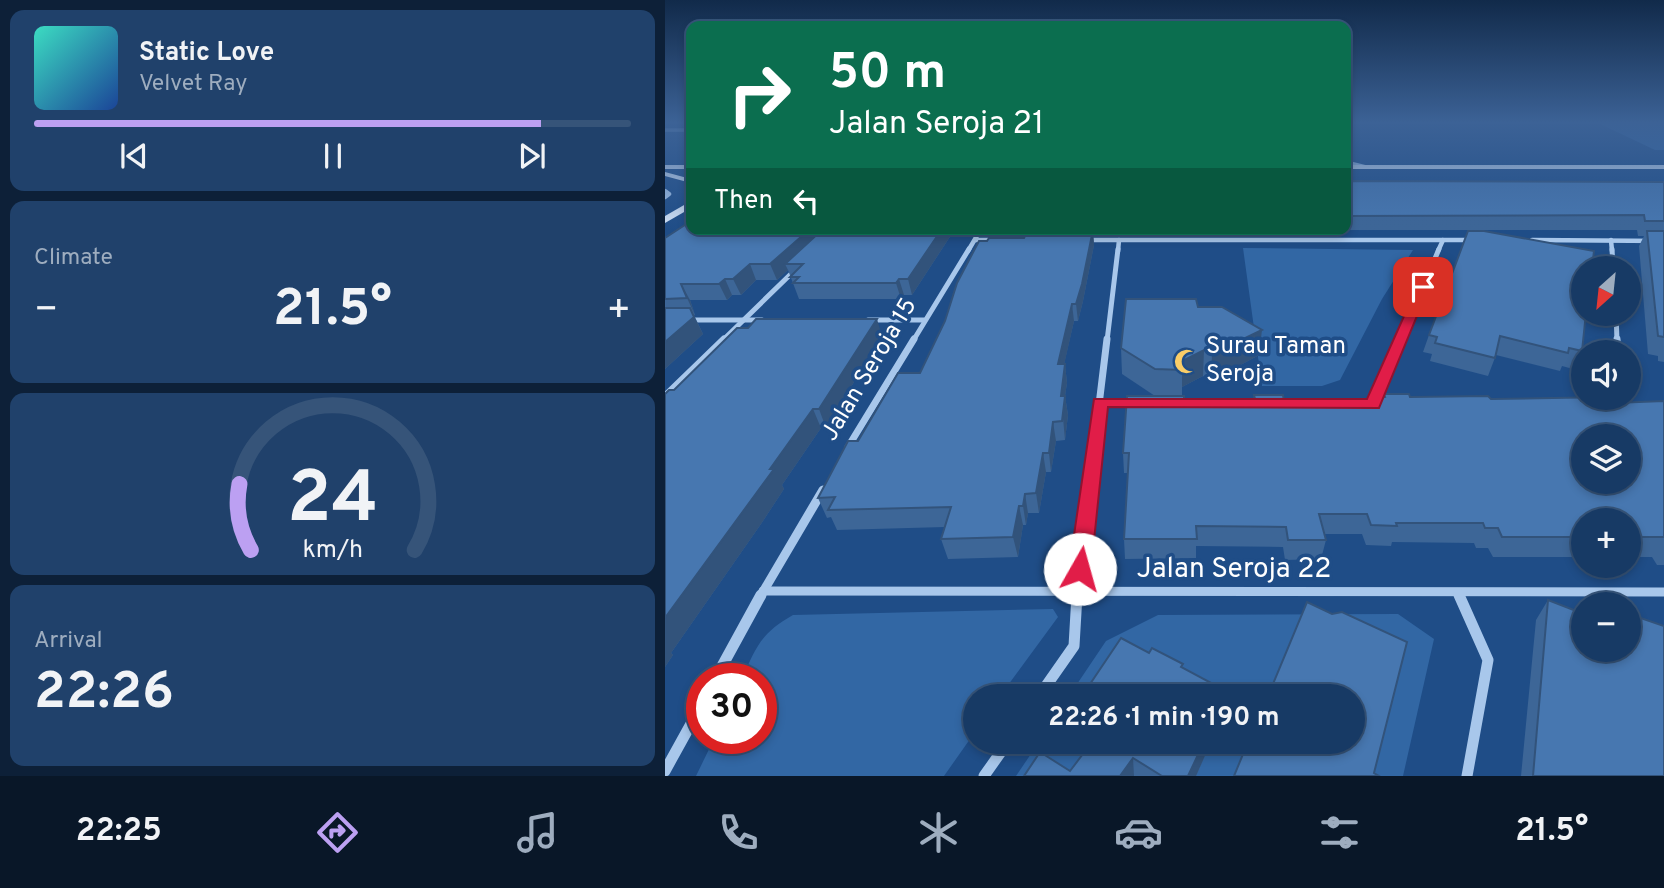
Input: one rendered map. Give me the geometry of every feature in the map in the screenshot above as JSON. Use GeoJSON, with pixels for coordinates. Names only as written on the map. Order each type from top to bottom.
{"type":"FeatureCollection","features":[{"type":"Feature","properties":{"kind":"main road"},"geometry":{"type":"LineString","coordinates":[[1351,165],[1664,167]]}},
{"type":"Feature","properties":{"kind":"main road"},"geometry":{"type":"LineString","coordinates":[[665,171],[686,170]]}},
{"type":"Feature","properties":{"kind":"main road"},"geometry":{"type":"LineString","coordinates":[[665,171],[686,179]]}},
{"type":"Feature","properties":{"kind":"main road"},"geometry":{"type":"LineString","coordinates":[[1351,174],[1664,173]]}},
{"type":"Feature","properties":{"kind":"main road"},"geometry":{"type":"LineString","coordinates":[[665,220],[686,207]]}},
{"type":"Feature","properties":{"kind":"street"},"geometry":{"type":"LineString","coordinates":[[665,191],[669,194],[665,197]]}},
{"type":"Feature","properties":{"kind":"street","name":"Jalan Seroja 15"},"geometry":{"type":"LineString","coordinates":[[842,458],[923,320],[978,235]]}},
{"type":"Feature","properties":{"kind":"street"},"geometry":{"type":"LineString","coordinates":[[975,240],[1003,240]]}},
{"type":"Feature","properties":{"kind":"street"},"geometry":{"type":"LineString","coordinates":[[1082,240],[1482,240]]}},
{"type":"Feature","properties":{"kind":"street"},"geometry":{"type":"LineString","coordinates":[[1047,684],[1074,646],[1077,592],[1119,240]]}},
{"type":"Feature","properties":{"kind":"street"},"geometry":{"type":"LineString","coordinates":[[1373,404],[1443,240]]}},
{"type":"Feature","properties":{"kind":"street"},"geometry":{"type":"LineString","coordinates":[[1529,240],[1664,240]]}},
{"type":"Feature","properties":{"kind":"street"},"geometry":{"type":"LineString","coordinates":[[1611,240],[1612,256]]}},
{"type":"Feature","properties":{"kind":"street"},"geometry":{"type":"LineString","coordinates":[[665,396],[801,264]]}},
{"type":"Feature","properties":{"kind":"street"},"geometry":{"type":"LineString","coordinates":[[678,320],[769,320]]}},
{"type":"Feature","properties":{"kind":"street"},"geometry":{"type":"LineString","coordinates":[[860,320],[923,320]]}},
{"type":"Feature","properties":{"kind":"street"},"geometry":{"type":"LineString","coordinates":[[1100,402],[1142,402]]}},
{"type":"Feature","properties":{"kind":"street"},"geometry":{"type":"LineString","coordinates":[[1169,403],[1266,403]]}},
{"type":"Feature","properties":{"kind":"street"},"geometry":{"type":"LineString","coordinates":[[1360,404],[1386,404]]}},
{"type":"Feature","properties":{"kind":"street","name":"Jalan Seroja 15"},"geometry":{"type":"LineString","coordinates":[[724,663],[829,480]]}},
{"type":"Feature","properties":{"kind":"street","name":"Jalan Seroja 22"},"geometry":{"type":"LineString","coordinates":[[763,591],[1664,592]]}},
{"type":"Feature","properties":{"kind":"street"},"geometry":{"type":"LineString","coordinates":[[1458,593],[1488,660],[1467,776]]}},
{"type":"Feature","properties":{"kind":"street"},"geometry":{"type":"LineString","coordinates":[[665,771],[686,733]]}},
{"type":"Feature","properties":{"kind":"street"},"geometry":{"type":"LineString","coordinates":[[984,776],[1000,754]]}},
{"type":"Feature","properties":{"kind":"shaded area"},"geometry":{"type":"Polygon","coordinates":[[[1243,248],[1413,250],[1382,299],[1340,380],[1322,386],[1262,386],[1243,248]]]}},
{"type":"Feature","properties":{"kind":"shaded area"},"geometry":{"type":"Polygon","coordinates":[[[1053,609],[1058,617],[1009,684],[963,684],[963,749],[944,776],[696,776],[707,754],[777,754],[777,663],[749,663],[766,635],[793,615],[1053,609]]]}},
{"type":"Feature","properties":{"kind":"shaded area"},"geometry":{"type":"Polygon","coordinates":[[[1398,614],[1434,639],[1403,776],[1016,776],[1031,754],[1365,754],[1365,684],[1077,684],[1106,641],[1158,615],[1398,614]]]}},
{"type":"Feature","properties":{"kind":"building"},"geometry":{"type":"Polygon","coordinates":[[[1351,181],[1664,182],[1664,221],[1645,221],[1644,215],[1351,216],[1351,181]]]}},
{"type":"Feature","properties":{"kind":"building"},"geometry":{"type":"Polygon","coordinates":[[[686,224],[686,235],[803,235],[770,264],[750,264],[733,279],[725,279],[719,284],[681,284],[687,298],[665,299],[665,238],[686,224]]]}},
{"type":"Feature","properties":{"kind":"building"},"geometry":{"type":"Polygon","coordinates":[[[1468,231],[1484,231],[1594,251],[1593,256],[1571,256],[1571,326],[1585,326],[1583,340],[1571,340],[1568,353],[1500,336],[1495,358],[1435,343],[1437,337],[1429,335],[1468,231]]]}},
{"type":"Feature","properties":{"kind":"building"},"geometry":{"type":"Polygon","coordinates":[[[1647,231],[1664,231],[1664,337],[1658,336],[1647,231]]]}},
{"type":"Feature","properties":{"kind":"building"},"geometry":{"type":"Polygon","coordinates":[[[816,235],[938,235],[908,279],[899,279],[896,283],[793,283],[799,277],[790,277],[803,264],[785,264],[816,235]]]}},
{"type":"Feature","properties":{"kind":"building"},"geometry":{"type":"Polygon","coordinates":[[[1026,235],[1092,235],[1082,284],[1076,304],[1072,304],[1058,364],[1065,364],[1061,396],[1065,396],[1062,421],[1053,422],[1049,453],[1043,453],[1036,493],[1025,494],[1023,506],[1019,506],[1013,537],[941,539],[951,507],[828,510],[835,497],[818,498],[848,441],[858,441],[898,373],[920,373],[945,321],[957,283],[979,241],[987,241],[989,238],[1024,238],[1026,235]]]}},
{"type":"Feature","properties":{"kind":"building"},"geometry":{"type":"Polygon","coordinates":[[[1126,299],[1196,299],[1198,307],[1222,307],[1262,330],[1212,354],[1204,350],[1182,361],[1183,370],[1155,369],[1121,348],[1126,299]]]}},
{"type":"Feature","properties":{"kind":"building"},"geometry":{"type":"Polygon","coordinates":[[[665,308],[690,308],[694,317],[665,342],[665,308]]]}},
{"type":"Feature","properties":{"kind":"building"},"geometry":{"type":"Polygon","coordinates":[[[756,319],[877,319],[819,409],[813,409],[770,469],[774,469],[665,618],[665,394],[674,390],[737,328],[748,328],[756,319]]]}},
{"type":"Feature","properties":{"kind":"building"},"geometry":{"type":"Polygon","coordinates":[[[1384,394],[1409,394],[1410,397],[1488,396],[1491,399],[1571,398],[1571,410],[1641,410],[1641,402],[1664,401],[1664,537],[1641,537],[1641,508],[1571,508],[1571,537],[1502,537],[1498,528],[1485,528],[1483,523],[1371,525],[1367,514],[1319,514],[1326,540],[1288,540],[1286,527],[1196,526],[1197,539],[1124,539],[1129,453],[1123,453],[1127,396],[1184,396],[1184,404],[1256,403],[1254,395],[1283,395],[1284,401],[1385,397],[1384,394]]]}},
{"type":"Feature","properties":{"kind":"building"},"geometry":{"type":"Polygon","coordinates":[[[1548,600],[1571,609],[1571,662],[1641,662],[1641,618],[1664,626],[1664,776],[1533,776],[1548,600]]]}},
{"type":"Feature","properties":{"kind":"building"},"geometry":{"type":"Polygon","coordinates":[[[1307,602],[1332,614],[1342,612],[1407,642],[1374,773],[1379,776],[1234,776],[1243,754],[1365,754],[1365,684],[1273,684],[1307,602]]]}},
{"type":"Feature","properties":{"kind":"building"},"geometry":{"type":"Polygon","coordinates":[[[1121,638],[1149,653],[1152,648],[1213,684],[1090,684],[1121,638]]]}},
{"type":"Feature","properties":{"kind":"building"},"geometry":{"type":"Polygon","coordinates":[[[1039,754],[1043,754],[1070,771],[1083,754],[1198,754],[1188,776],[1162,776],[1133,758],[1120,776],[1024,776],[1039,754]]]}},
{"type":"Feature","properties":{"kind":"place","name":"Surau Taman Seroja"},"geometry":{"type":"Point","coordinates":[1186,361]}},
{"type":"Feature","properties":{"kind":"route"},"geometry":{"type":"LineString","coordinates":[[1080,569],[1100,402],[1373,404],[1423,287]]}}]}
